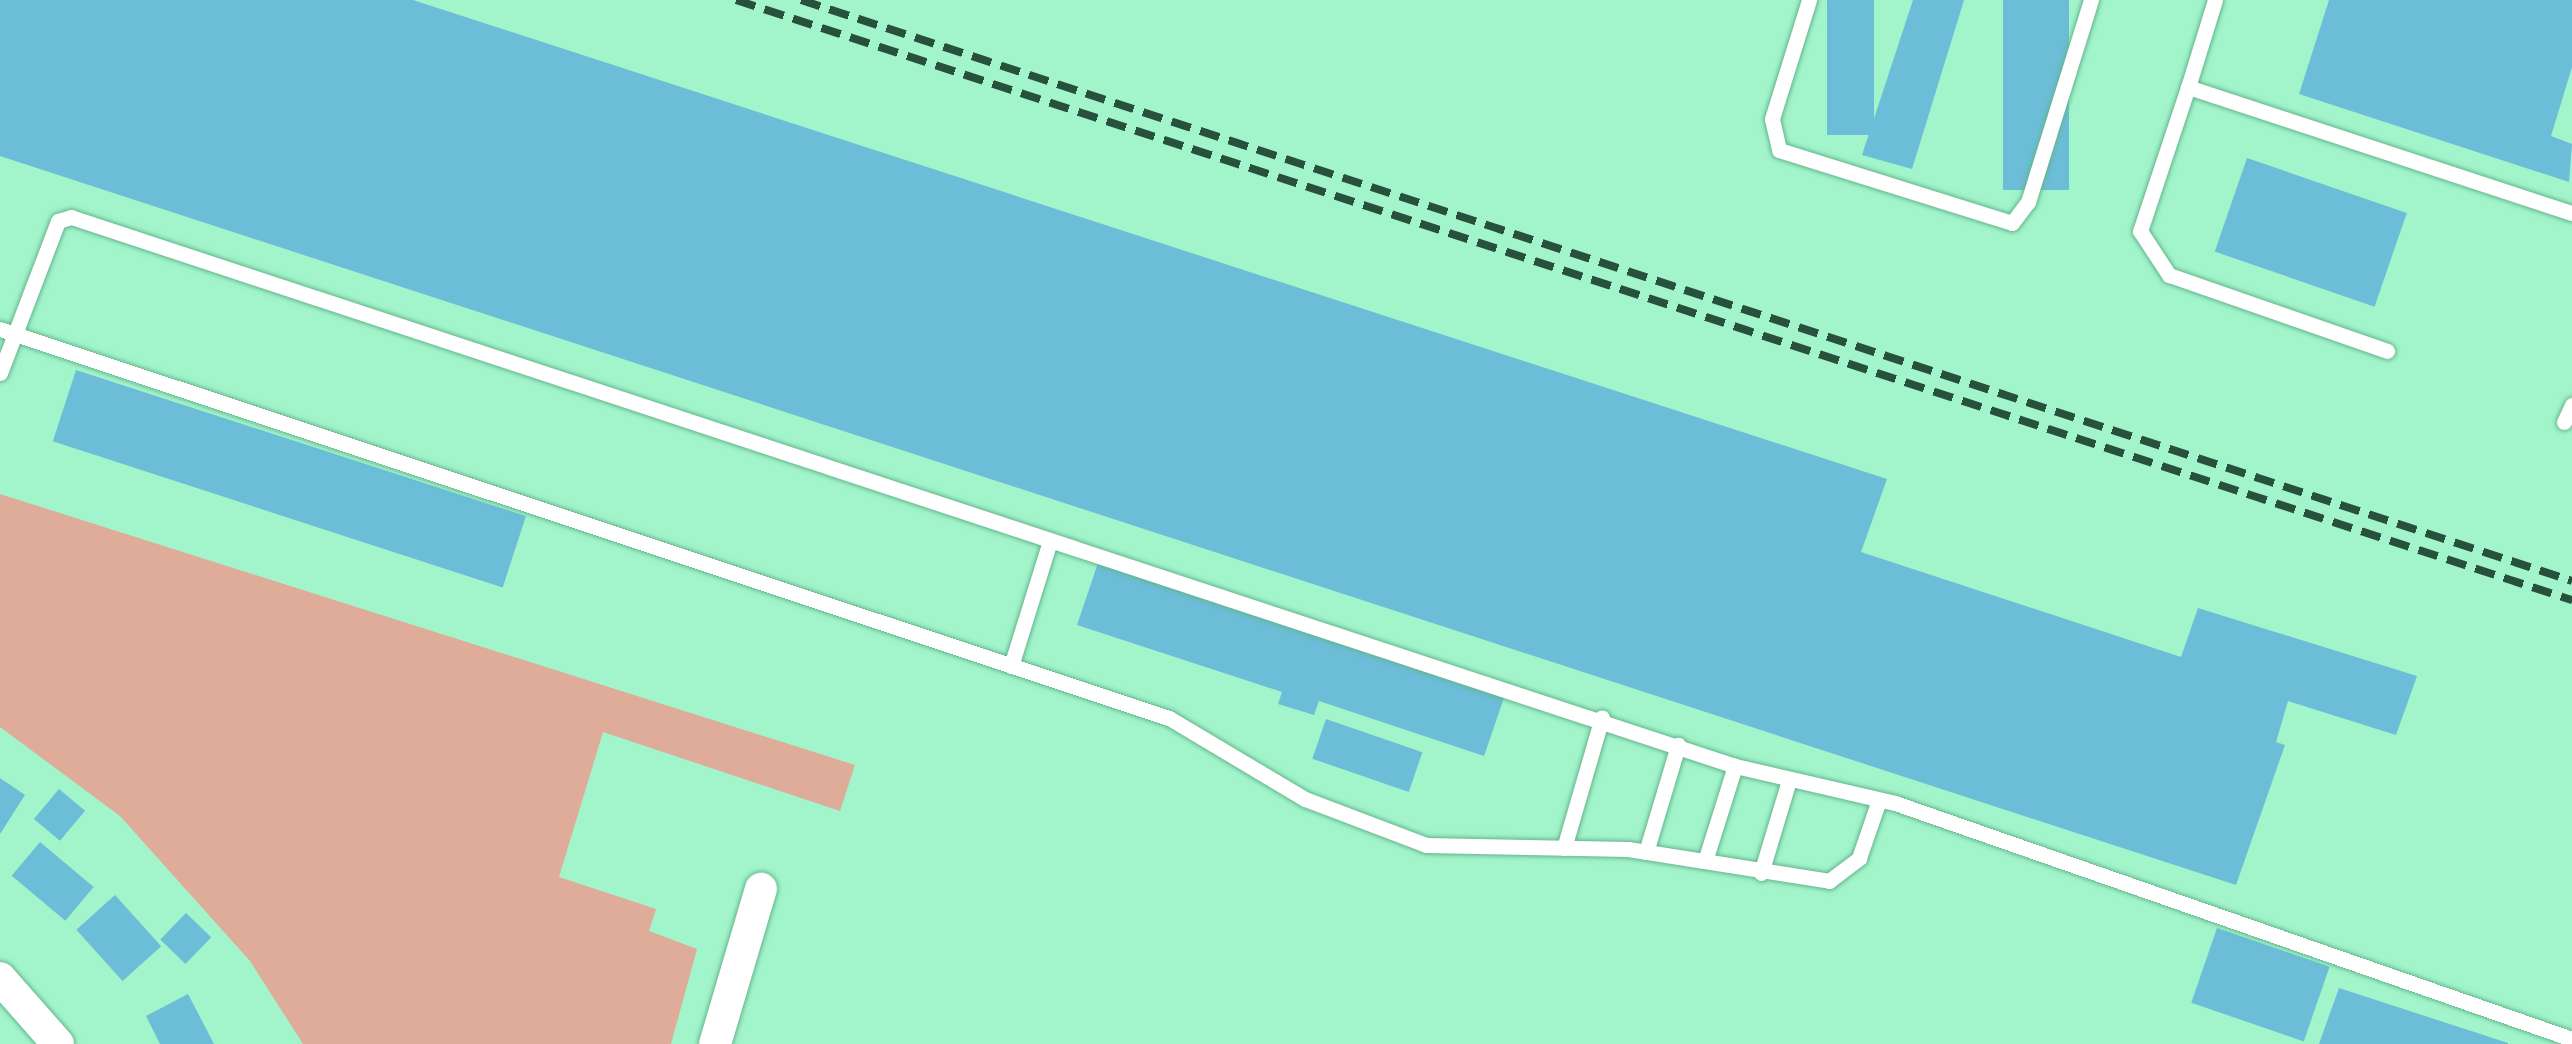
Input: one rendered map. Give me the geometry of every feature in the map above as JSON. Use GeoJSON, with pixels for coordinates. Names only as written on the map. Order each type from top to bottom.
{"type":"FeatureCollection","features":[{"type":"Feature","properties":{"kind":"street"},"geometry":{"type":"LineString","coordinates":[[714,1044],[761,890]]}},
{"type":"Feature","properties":{"kind":"street"},"geometry":{"type":"LineString","coordinates":[[0,978],[58,1044]]}},
{"type":"Feature","properties":{"kind":"lane"},"geometry":{"type":"LineString","coordinates":[[1809,0],[1772,118],[1779,150],[2012,223],[2028,202],[2091,0]]}},
{"type":"Feature","properties":{"kind":"lane"},"geometry":{"type":"LineString","coordinates":[[2215,0],[2140,231],[2169,275],[2387,351]]}},
{"type":"Feature","properties":{"kind":"lane"},"geometry":{"type":"LineString","coordinates":[[2188,87],[2572,213]]}},
{"type":"Feature","properties":{"kind":"lane"},"geometry":{"type":"LineString","coordinates":[[0,373],[8,332],[58,220],[71,216],[1050,541],[1602,717],[1736,766],[1880,800],[2572,1039]]}},
{"type":"Feature","properties":{"kind":"lane"},"geometry":{"type":"LineString","coordinates":[[8,332],[1169,718],[1304,798],[1426,845],[1646,852],[1829,881],[1859,858],[1880,800]]}},
{"type":"Feature","properties":{"kind":"lane"},"geometry":{"type":"LineString","coordinates":[[2564,422],[2572,405]]}},
{"type":"Feature","properties":{"kind":"lane"},"geometry":{"type":"LineString","coordinates":[[1011,666],[1050,541]]}},
{"type":"Feature","properties":{"kind":"lane"},"geometry":{"type":"LineString","coordinates":[[1564,848],[1602,717]]}},
{"type":"Feature","properties":{"kind":"lane"},"geometry":{"type":"LineString","coordinates":[[1646,852],[1678,745]]}},
{"type":"Feature","properties":{"kind":"lane"},"geometry":{"type":"LineString","coordinates":[[1706,861],[1736,766]]}},
{"type":"Feature","properties":{"kind":"lane"},"geometry":{"type":"LineString","coordinates":[[1761,873],[1789,780]]}},
{"type":"Feature","properties":{"kind":"shaded area"},"geometry":{"type":"Polygon","coordinates":[[[0,494],[855,765],[840,811],[603,732],[559,877],[656,909],[649,931],[697,949],[671,1044],[303,1044],[250,961],[120,816],[0,727],[0,494]]]}},
{"type":"Feature","properties":{"kind":"building"},"geometry":{"type":"Polygon","coordinates":[[[0,0],[413,0],[1887,479],[1861,552],[2181,657],[2198,608],[2417,676],[2396,735],[2288,701],[2276,742],[2285,745],[2236,885],[0,156],[0,0]]]}},
{"type":"Feature","properties":{"kind":"building"},"geometry":{"type":"Polygon","coordinates":[[[1827,0],[1874,0],[1874,135],[1827,135],[1827,0]]]}},
{"type":"Feature","properties":{"kind":"building"},"geometry":{"type":"Polygon","coordinates":[[[1913,0],[1964,0],[1912,169],[1862,155],[1913,0]]]}},
{"type":"Feature","properties":{"kind":"building"},"geometry":{"type":"Polygon","coordinates":[[[2003,0],[2069,0],[2069,190],[2003,190],[2003,0]]]}},
{"type":"Feature","properties":{"kind":"building"},"geometry":{"type":"Polygon","coordinates":[[[2329,0],[2572,0],[2572,67],[2551,136],[2572,144],[2569,182],[2299,94],[2329,0]]]}},
{"type":"Feature","properties":{"kind":"building"},"geometry":{"type":"Polygon","coordinates":[[[2247,158],[2407,213],[2375,307],[2215,252],[2247,158]]]}},
{"type":"Feature","properties":{"kind":"building"},"geometry":{"type":"Polygon","coordinates":[[[76,370],[526,516],[503,587],[53,441],[76,370]]]}},
{"type":"Feature","properties":{"kind":"building"},"geometry":{"type":"Polygon","coordinates":[[[1098,563],[1506,692],[1484,756],[1319,701],[1314,715],[1278,704],[1282,692],[1077,625],[1098,563]]]}},
{"type":"Feature","properties":{"kind":"building"},"geometry":{"type":"Polygon","coordinates":[[[1326,719],[1422,752],[1409,792],[1312,759],[1326,719]]]}},
{"type":"Feature","properties":{"kind":"building"},"geometry":{"type":"Polygon","coordinates":[[[0,778],[25,795],[0,834],[0,778]]]}},
{"type":"Feature","properties":{"kind":"building"},"geometry":{"type":"Polygon","coordinates":[[[59,789],[85,811],[60,841],[34,819],[59,789]]]}},
{"type":"Feature","properties":{"kind":"building"},"geometry":{"type":"Polygon","coordinates":[[[40,842],[94,887],[65,921],[12,876],[40,842]]]}},
{"type":"Feature","properties":{"kind":"building"},"geometry":{"type":"Polygon","coordinates":[[[115,895],[161,946],[123,981],[76,930],[115,895]]]}},
{"type":"Feature","properties":{"kind":"building"},"geometry":{"type":"Polygon","coordinates":[[[186,913],[211,937],[185,964],[160,940],[186,913]]]}},
{"type":"Feature","properties":{"kind":"building"},"geometry":{"type":"Polygon","coordinates":[[[2217,928],[2330,967],[2304,1041],[2191,1003],[2217,928]]]}},
{"type":"Feature","properties":{"kind":"building"},"geometry":{"type":"Polygon","coordinates":[[[2339,988],[2508,1043],[2508,1044],[2319,1044],[2339,988]]]}},
{"type":"Feature","properties":{"kind":"building"},"geometry":{"type":"Polygon","coordinates":[[[188,994],[214,1044],[160,1044],[146,1016],[188,994]]]}},
{"type":"Feature","properties":{"kind":"railway"},"geometry":{"type":"LineString","coordinates":[[736,0],[2572,600]]}},
{"type":"Feature","properties":{"kind":"railway"},"geometry":{"type":"LineString","coordinates":[[801,0],[2572,581]]}}]}
